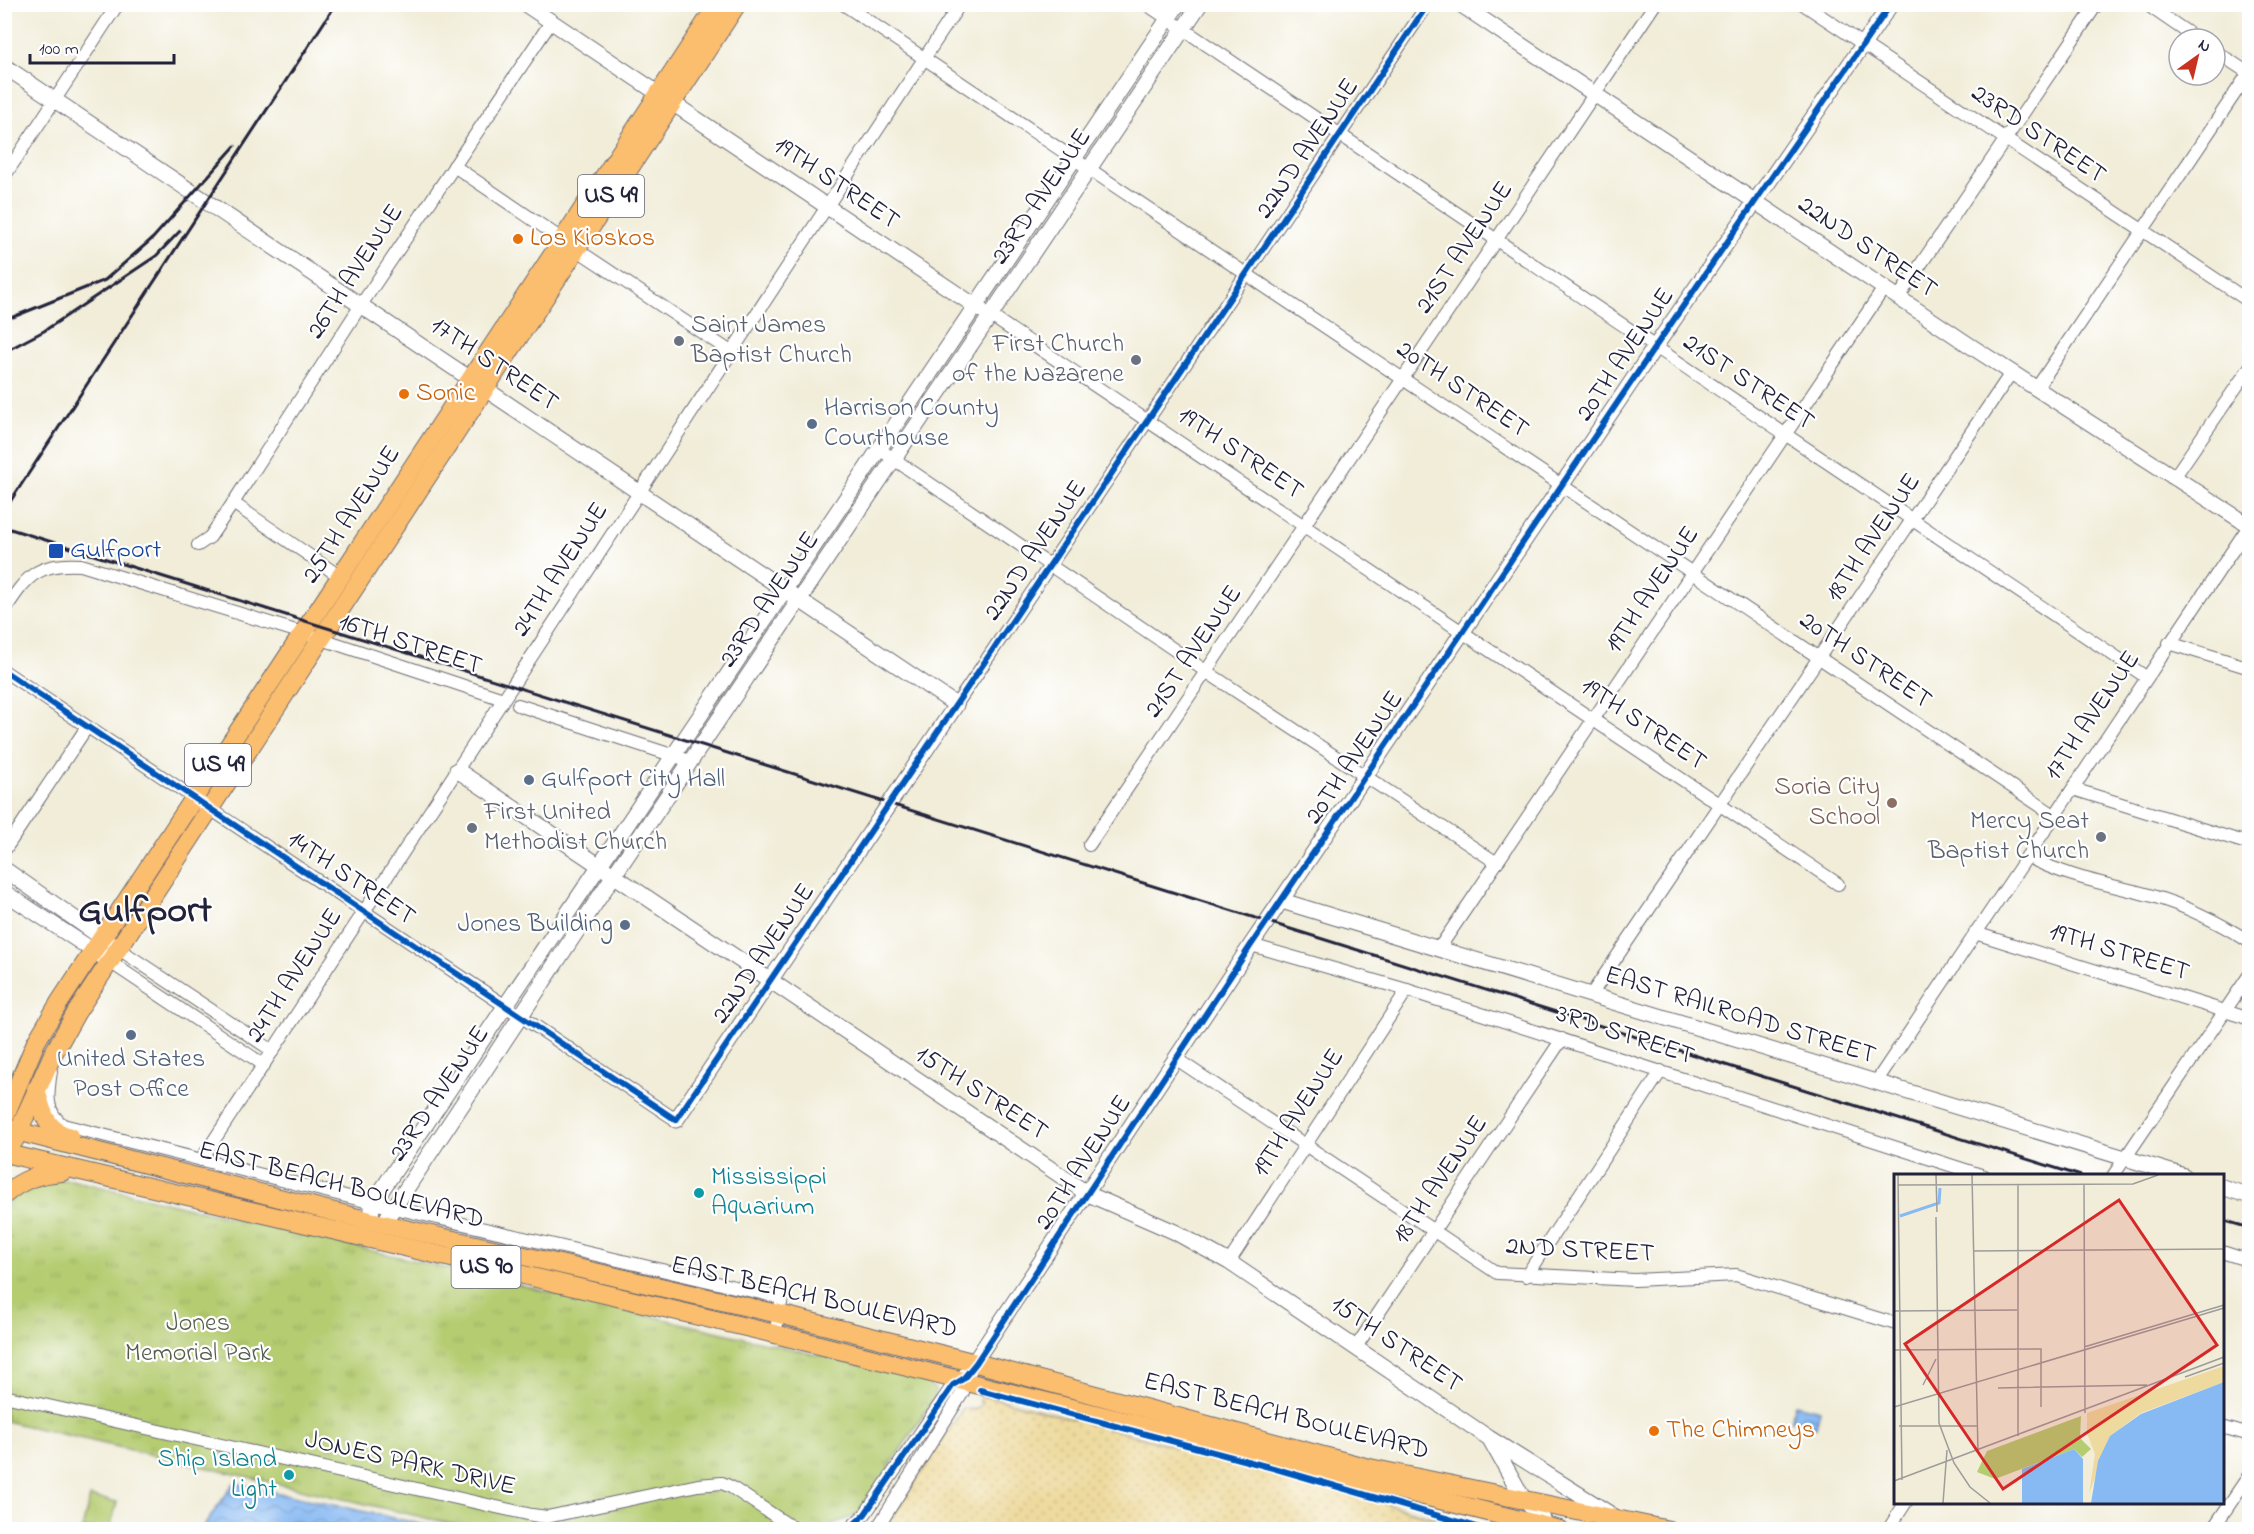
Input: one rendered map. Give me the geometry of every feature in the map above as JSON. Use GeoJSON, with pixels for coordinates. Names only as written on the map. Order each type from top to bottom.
{"type":"FeatureCollection","features":[{"type":"Feature","properties":{"kind":"main road","name":"25TH AVENUE"},"geometry":{"type":"LineString","coordinates":[[666,99],[718,4]]}},
{"type":"Feature","properties":{"kind":"main road","name":"25TH AVENUE"},"geometry":{"type":"LineString","coordinates":[[30,1055],[43,1029],[196,799],[313,637],[666,99],[737,4]]}},
{"type":"Feature","properties":{"kind":"main road","name":"25TH AVENUE"},"geometry":{"type":"LineString","coordinates":[[53,1054],[115,955],[212,810],[313,637],[342,578],[479,384]]}},
{"type":"Feature","properties":{"kind":"main road","name":"US 49"},"geometry":{"type":"LineString","coordinates":[[6,1158],[11,1129],[36,1089],[53,1054]]}},
{"type":"Feature","properties":{"kind":"main road"},"geometry":{"type":"LineString","coordinates":[[4,1086],[30,1055]]}},
{"type":"Feature","properties":{"kind":"main road","name":"US 49"},"geometry":{"type":"LineString","coordinates":[[4,1118],[30,1055]]}},
{"type":"Feature","properties":{"kind":"main road"},"geometry":{"type":"LineString","coordinates":[[36,1089],[45,1119],[56,1132],[251,1185],[273,1197]]}},
{"type":"Feature","properties":{"kind":"main road","name":"EAST BEACH BOULEVARD"},"geometry":{"type":"LineString","coordinates":[[11,1129],[273,1197],[375,1216],[975,1362],[1365,1467],[1669,1530]]}},
{"type":"Feature","properties":{"kind":"main road","name":"EAST BEACH BOULEVARD"},"geometry":{"type":"LineString","coordinates":[[6,1158],[80,1171],[775,1334],[1555,1528]]}},
{"type":"Feature","properties":{"kind":"main road"},"geometry":{"type":"LineString","coordinates":[[4,1195],[19,1183],[40,1174],[80,1171]]}},
{"type":"Feature","properties":{"kind":"street"},"geometry":{"type":"LineString","coordinates":[[4,177],[117,4]]}},
{"type":"Feature","properties":{"kind":"street","name":"19TH STREET"},"geometry":{"type":"LineString","coordinates":[[525,4],[1838,884]]}},
{"type":"Feature","properties":{"kind":"street","name":"20TH STREET"},"geometry":{"type":"LineString","coordinates":[[843,4],[1090,167],[2054,815]]}},
{"type":"Feature","properties":{"kind":"street","name":"24TH AVENUE"},"geometry":{"type":"LineString","coordinates":[[201,1160],[960,4]]}},
{"type":"Feature","properties":{"kind":"street","name":"21ST STREET"},"geometry":{"type":"LineString","coordinates":[[1146,4],[2146,677]]}},
{"type":"Feature","properties":{"kind":"street","name":"23RD AVENUE"},"geometry":{"type":"LineString","coordinates":[[375,1216],[505,1006],[598,865],[1178,4]]}},
{"type":"Feature","properties":{"kind":"street","name":"23RD AVENUE"},"geometry":{"type":"LineString","coordinates":[[375,1216],[393,1208],[690,761],[1200,4]]}},
{"type":"Feature","properties":{"kind":"street","name":"22ND AVENUE"},"geometry":{"type":"LineString","coordinates":[[676,1120],[1428,4]]}},
{"type":"Feature","properties":{"kind":"street","name":"22ND STREET"},"geometry":{"type":"LineString","coordinates":[[1460,4],[2011,373],[2249,526]]}},
{"type":"Feature","properties":{"kind":"street","name":"21ST AVENUE"},"geometry":{"type":"LineString","coordinates":[[1089,845],[1655,4]]}},
{"type":"Feature","properties":{"kind":"street","name":"23RD STREET"},"geometry":{"type":"LineString","coordinates":[[1803,4],[2250,302]]}},
{"type":"Feature","properties":{"kind":"street","name":"20TH AVENUE"},"geometry":{"type":"LineString","coordinates":[[848,1530],[865,1514],[953,1384],[963,1379],[975,1362],[1251,945],[1655,347],[1891,4]]}},
{"type":"Feature","properties":{"kind":"street"},"geometry":{"type":"LineString","coordinates":[[1898,298],[2097,4]]}},
{"type":"Feature","properties":{"kind":"street"},"geometry":{"type":"LineString","coordinates":[[2146,4],[2180,27]]}},
{"type":"Feature","properties":{"kind":"street","name":"26TH AVENUE"},"geometry":{"type":"LineString","coordinates":[[198,545],[210,537],[361,305],[551,22]]}},
{"type":"Feature","properties":{"kind":"street"},"geometry":{"type":"LineString","coordinates":[[2036,389],[2249,73],[2227,59]]}},
{"type":"Feature","properties":{"kind":"street","name":"17TH STREET"},"geometry":{"type":"LineString","coordinates":[[4,66],[956,705]]}},
{"type":"Feature","properties":{"kind":"street"},"geometry":{"type":"LineString","coordinates":[[454,166],[731,352]]}},
{"type":"Feature","properties":{"kind":"street","name":"19TH AVENUE"},"geometry":{"type":"LineString","coordinates":[[1440,947],[1884,288]]}},
{"type":"Feature","properties":{"kind":"street"},"geometry":{"type":"LineString","coordinates":[[2173,479],[2250,367]]}},
{"type":"Feature","properties":{"kind":"street","name":"18TH AVENUE"},"geometry":{"type":"LineString","coordinates":[[1591,995],[1718,804],[1821,658],[2011,373]]}},
{"type":"Feature","properties":{"kind":"street"},"geometry":{"type":"LineString","coordinates":[[879,449],[1207,672],[1497,863]]}},
{"type":"Feature","properties":{"kind":"street","name":"16TH STREET"},"geometry":{"type":"LineString","coordinates":[[232,503],[342,578]]}},
{"type":"Feature","properties":{"kind":"street","name":"17TH AVENUE"},"geometry":{"type":"LineString","coordinates":[[1876,1082],[2249,526]]}},
{"type":"Feature","properties":{"kind":"street","name":"16TH STREET"},"geometry":{"type":"LineString","coordinates":[[4,611],[27,578],[44,568],[60,564],[81,565],[503,699]]}},
{"type":"Feature","properties":{"kind":"street"},"geometry":{"type":"LineString","coordinates":[[2169,643],[2250,668]]}},
{"type":"Feature","properties":{"kind":"street","name":"14TH STREET"},"geometry":{"type":"LineString","coordinates":[[4,671],[676,1120]]}},
{"type":"Feature","properties":{"kind":"street"},"geometry":{"type":"LineString","coordinates":[[518,705],[690,761]]}},
{"type":"Feature","properties":{"kind":"street"},"geometry":{"type":"LineString","coordinates":[[4,851],[87,726]]}},
{"type":"Feature","properties":{"kind":"street","name":"15TH STREET"},"geometry":{"type":"LineString","coordinates":[[457,770],[1088,1194],[1174,1233],[1229,1262],[1489,1438],[1617,1518]]}},
{"type":"Feature","properties":{"kind":"street"},"geometry":{"type":"LineString","coordinates":[[2073,789],[2250,844]]}},
{"type":"Feature","properties":{"kind":"street"},"geometry":{"type":"LineString","coordinates":[[2027,856],[2057,870],[2152,896],[2210,920],[2250,942]]}},
{"type":"Feature","properties":{"kind":"street"},"geometry":{"type":"LineString","coordinates":[[4,869],[99,945]]}},
{"type":"Feature","properties":{"kind":"street"},"geometry":{"type":"LineString","coordinates":[[4,892],[99,945],[273,1051]]}},
{"type":"Feature","properties":{"kind":"street","name":"EAST RAILROAD STREET"},"geometry":{"type":"LineString","coordinates":[[1282,901],[1440,947],[2178,1174]]}},
{"type":"Feature","properties":{"kind":"street","name":"19TH STREET"},"geometry":{"type":"LineString","coordinates":[[1975,933],[2250,1019]]}},
{"type":"Feature","properties":{"kind":"street","name":"3RD STREET"},"geometry":{"type":"LineString","coordinates":[[1251,945],[1407,990],[1978,1174]]}},
{"type":"Feature","properties":{"kind":"street"},"geometry":{"type":"LineString","coordinates":[[540,953],[551,971]]}},
{"type":"Feature","properties":{"kind":"street"},"geometry":{"type":"LineString","coordinates":[[115,955],[264,1065]]}},
{"type":"Feature","properties":{"kind":"street"},"geometry":{"type":"LineString","coordinates":[[2114,1174],[2250,974]]}},
{"type":"Feature","properties":{"kind":"street","name":"19TH AVENUE"},"geometry":{"type":"LineString","coordinates":[[1229,1262],[1407,990]]}},
{"type":"Feature","properties":{"kind":"street","name":"18TH AVENUE"},"geometry":{"type":"LineString","coordinates":[[1356,1347],[1562,1039]]}},
{"type":"Feature","properties":{"kind":"street"},"geometry":{"type":"LineString","coordinates":[[53,1054],[48,1101],[56,1119],[63,1125],[201,1160],[375,1216]]}},
{"type":"Feature","properties":{"kind":"street","name":"2ND STREET"},"geometry":{"type":"LineString","coordinates":[[1175,1058],[1497,1273],[1635,1280],[1736,1275],[1894,1323]]}},
{"type":"Feature","properties":{"kind":"street"},"geometry":{"type":"LineString","coordinates":[[1526,1276],[1661,1071]]}},
{"type":"Feature","properties":{"kind":"street"},"geometry":{"type":"LineString","coordinates":[[2224,1187],[2250,1196]]}},
{"type":"Feature","properties":{"kind":"street"},"geometry":{"type":"LineString","coordinates":[[393,1208],[782,1298],[775,1334]]}},
{"type":"Feature","properties":{"kind":"street"},"geometry":{"type":"LineString","coordinates":[[2224,1252],[2250,1261]]}},
{"type":"Feature","properties":{"kind":"street","name":"20TH AVENUE"},"geometry":{"type":"LineString","coordinates":[[876,1530],[963,1392],[963,1379]]}},
{"type":"Feature","properties":{"kind":"street","name":"JONES PARK DRIVE"},"geometry":{"type":"LineString","coordinates":[[4,1396],[547,1517],[698,1485],[722,1484],[741,1493],[795,1530]]}},
{"type":"Feature","properties":{"kind":"street"},"geometry":{"type":"LineString","coordinates":[[2224,1427],[2250,1436]]}},
{"type":"Feature","properties":{"kind":"street","name":"15TH STREET"},"geometry":{"type":"LineString","coordinates":[[1489,1438],[1523,1498],[1555,1528]]}},
{"type":"Feature","properties":{"kind":"street"},"geometry":{"type":"LineString","coordinates":[[2212,1530],[2250,1474]]}},
{"type":"Feature","properties":{"kind":"street"},"geometry":{"type":"LineString","coordinates":[[1888,1530],[1905,1504]]}},
{"type":"Feature","properties":{"kind":"green space","name":"Jones Memorial Park"},"geometry":{"type":"Polygon","coordinates":[[[53,1179],[71,1180],[924,1380],[935,1389],[935,1397],[858,1515],[817,1530],[474,1529],[5,1421],[5,1207],[22,1189],[53,1179]]]}},
{"type":"Feature","properties":{"kind":"green space"},"geometry":{"type":"Polygon","coordinates":[[[90,1497],[117,1502],[110,1529],[82,1529],[90,1497]]]}},
{"type":"Feature","properties":{"kind":"sand"},"geometry":{"type":"Polygon","coordinates":[[[979,1394],[1353,1494],[1472,1529],[884,1530],[963,1408],[974,1410],[981,1405],[979,1394]]]}},
{"type":"Feature","properties":{"kind":"water"},"geometry":{"type":"Polygon","coordinates":[[[1795,1404],[1820,1410],[1816,1427],[1791,1421],[1795,1404]]]}},
{"type":"Feature","properties":{"kind":"water"},"geometry":{"type":"Polygon","coordinates":[[[234,1483],[444,1529],[202,1529],[234,1483]]]}},
{"type":"Feature","properties":{"kind":"railway"},"geometry":{"type":"LineString","coordinates":[[4,511],[336,4]]}},
{"type":"Feature","properties":{"kind":"railway"},"geometry":{"type":"LineString","coordinates":[[13,317],[105,280],[153,238],[235,146]]}},
{"type":"Feature","properties":{"kind":"railway"},"geometry":{"type":"LineString","coordinates":[[4,352],[44,331],[156,256],[180,231]]}},
{"type":"Feature","properties":{"kind":"railway"},"geometry":{"type":"LineString","coordinates":[[4,527],[2075,1174]]}},
{"type":"Feature","properties":{"kind":"railway"},"geometry":{"type":"LineString","coordinates":[[2224,1221],[2250,1228]]}},
{"type":"Feature","properties":{"kind":"cycle path"},"geometry":{"type":"LineString","coordinates":[[4,671],[676,1120],[1428,4]]}},
{"type":"Feature","properties":{"kind":"cycle path"},"geometry":{"type":"LineString","coordinates":[[848,1530],[865,1514],[953,1385],[963,1379],[976,1363],[1251,945],[1655,347],[1891,4]]}},
{"type":"Feature","properties":{"kind":"cycle path"},"geometry":{"type":"LineString","coordinates":[[980,1390],[1273,1468],[1487,1530]]}},
{"type":"Feature","properties":{"kind":"place","name":"Los Kioskos"},"geometry":{"type":"Point","coordinates":[518,239]}},
{"type":"Feature","properties":{"kind":"place","name":"Saint James Baptist Church"},"geometry":{"type":"Point","coordinates":[679,341]}},
{"type":"Feature","properties":{"kind":"place","name":"First Church of the Nazarene"},"geometry":{"type":"Point","coordinates":[1136,360]}},
{"type":"Feature","properties":{"kind":"place","name":"Sonic"},"geometry":{"type":"Point","coordinates":[404,394]}},
{"type":"Feature","properties":{"kind":"place","name":"Harrison County Courthouse"},"geometry":{"type":"Point","coordinates":[812,424]}},
{"type":"Feature","properties":{"kind":"place","name":"Gulfport"},"geometry":{"type":"Point","coordinates":[56,551]}},
{"type":"Feature","properties":{"kind":"place","name":"Gulfport City Hall"},"geometry":{"type":"Point","coordinates":[529,780]}},
{"type":"Feature","properties":{"kind":"place","name":"Soria City School"},"geometry":{"type":"Point","coordinates":[1892,803]}},
{"type":"Feature","properties":{"kind":"place","name":"First United Methodist Church"},"geometry":{"type":"Point","coordinates":[472,828]}},
{"type":"Feature","properties":{"kind":"place","name":"Mercy Seat Baptist Church"},"geometry":{"type":"Point","coordinates":[2101,837]}},
{"type":"Feature","properties":{"kind":"place","name":"Jones Building"},"geometry":{"type":"Point","coordinates":[625,925]}},
{"type":"Feature","properties":{"kind":"place","name":"United States Post Office"},"geometry":{"type":"Point","coordinates":[131,1035]}},
{"type":"Feature","properties":{"kind":"place","name":"Mississippi Aquarium"},"geometry":{"type":"Point","coordinates":[699,1193]}},
{"type":"Feature","properties":{"kind":"place","name":"The Chimneys"},"geometry":{"type":"Point","coordinates":[1654,1431]}},
{"type":"Feature","properties":{"kind":"place","name":"Ship Island Light"},"geometry":{"type":"Point","coordinates":[289,1475]}},
{"type":"Feature","properties":{"kind":"district","name":"Gulfport"},"geometry":{"type":"Point","coordinates":[145,912]}}]}
